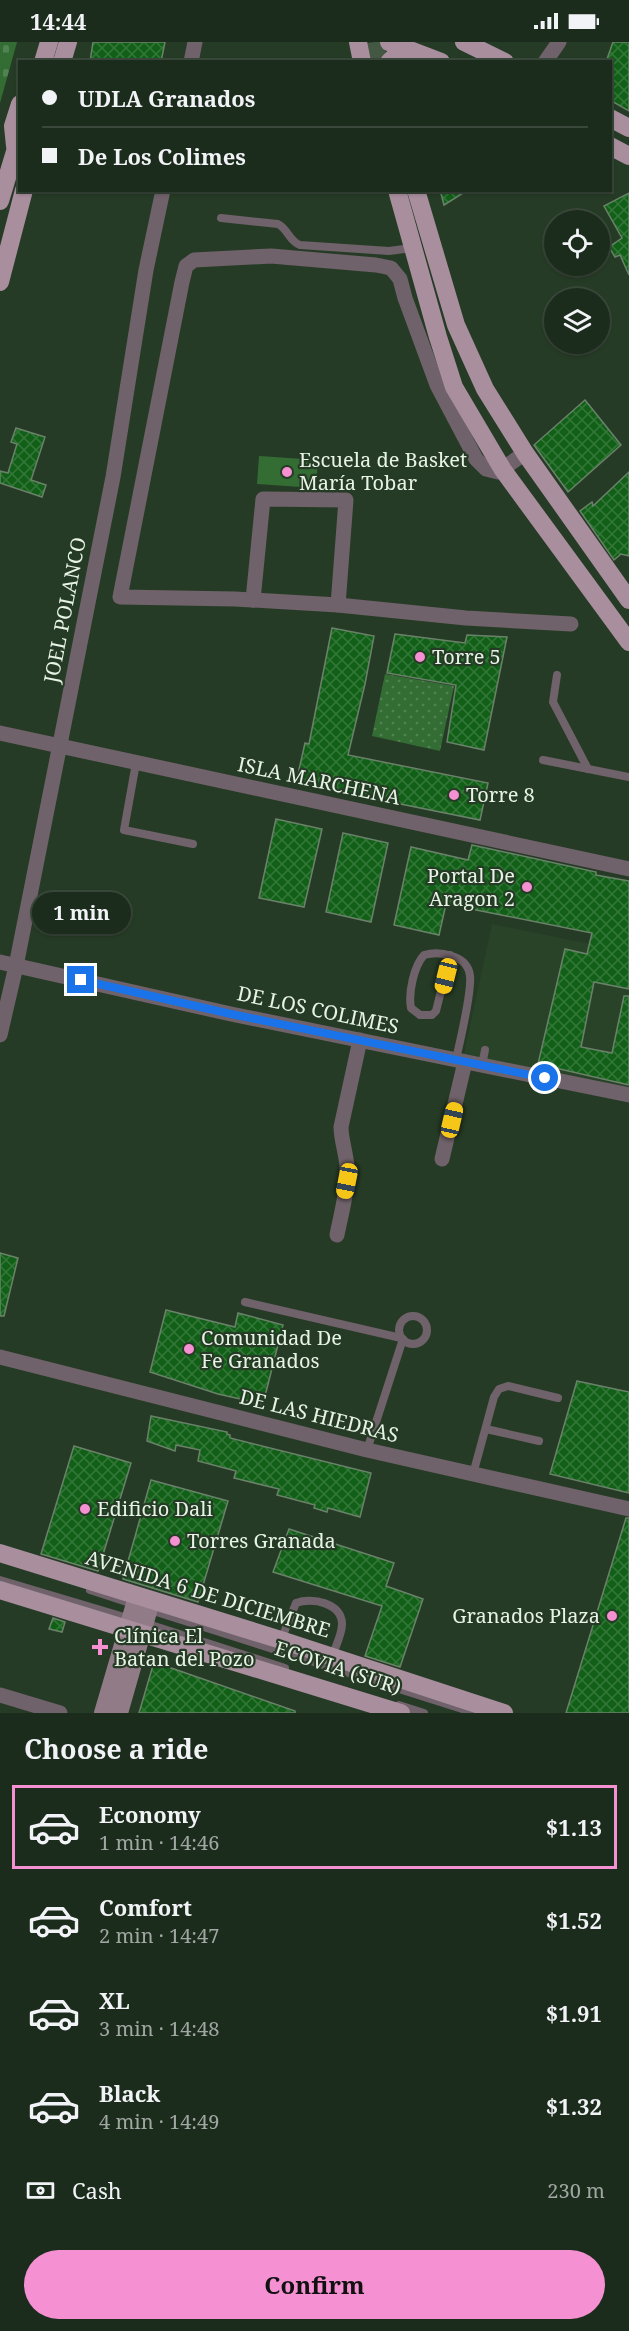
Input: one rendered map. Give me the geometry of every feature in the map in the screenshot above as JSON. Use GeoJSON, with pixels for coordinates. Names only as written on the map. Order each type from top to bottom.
{"type":"FeatureCollection","features":[{"type":"Feature","properties":{"kind":"main road"},"geometry":{"type":"LineString","coordinates":[[33,60],[38,42]]}},
{"type":"Feature","properties":{"kind":"main road"},"geometry":{"type":"LineString","coordinates":[[44,60],[49,42]]}},
{"type":"Feature","properties":{"kind":"main road"},"geometry":{"type":"LineString","coordinates":[[63,60],[68,42]]}},
{"type":"Feature","properties":{"kind":"main road"},"geometry":{"type":"LineString","coordinates":[[358,42],[362,60]]}},
{"type":"Feature","properties":{"kind":"main road"},"geometry":{"type":"LineString","coordinates":[[389,42],[435,59]]}},
{"type":"Feature","properties":{"kind":"main road"},"geometry":{"type":"LineString","coordinates":[[464,42],[501,60]]}},
{"type":"Feature","properties":{"kind":"main road"},"geometry":{"type":"LineString","coordinates":[[391,60],[396,55],[435,59]]}},
{"type":"Feature","properties":{"kind":"main road"},"geometry":{"type":"LineString","coordinates":[[0,201],[14,147],[13,126],[18,110]]}},
{"type":"Feature","properties":{"kind":"main road"},"geometry":{"type":"LineString","coordinates":[[612,119],[629,128]]}},
{"type":"Feature","properties":{"kind":"main road"},"geometry":{"type":"LineString","coordinates":[[612,147],[629,156]]}},
{"type":"Feature","properties":{"kind":"main road"},"geometry":{"type":"LineString","coordinates":[[0,282],[23,192]]}},
{"type":"Feature","properties":{"kind":"main road"},"geometry":{"type":"LineString","coordinates":[[398,192],[454,387],[503,470],[628,636]]}},
{"type":"Feature","properties":{"kind":"main road"},"geometry":{"type":"LineString","coordinates":[[417,192],[456,325],[485,389],[525,453],[629,600]]}},
{"type":"Feature","properties":{"kind":"main road"},"geometry":{"type":"LineString","coordinates":[[426,192],[441,244],[442,278]]}},
{"type":"Feature","properties":{"kind":"main road","name":"AVENIDA 6 DE DICIEMBRE"},"geometry":{"type":"LineString","coordinates":[[0,1553],[139,1614],[401,1713]]}},
{"type":"Feature","properties":{"kind":"main road","name":"AVENIDA 6 DE DICIEMBRE"},"geometry":{"type":"LineString","coordinates":[[0,1590],[281,1640],[504,1713]]}},
{"type":"Feature","properties":{"kind":"street"},"geometry":{"type":"LineString","coordinates":[[190,60],[195,42]]}},
{"type":"Feature","properties":{"kind":"street"},"geometry":{"type":"LineString","coordinates":[[546,60],[559,42]]}},
{"type":"Feature","properties":{"kind":"street","name":"JOEL POLANCO"},"geometry":{"type":"LineString","coordinates":[[0,1035],[16,966],[113,477],[146,270],[163,192]]}},
{"type":"Feature","properties":{"kind":"street"},"geometry":{"type":"LineString","coordinates":[[525,453],[498,472],[486,469],[479,464],[454,421],[437,385],[400,279],[391,268],[271,256],[194,260],[186,266],[182,282],[120,597],[253,600],[338,605],[466,618],[571,624]]}},
{"type":"Feature","properties":{"kind":"street"},"geometry":{"type":"LineString","coordinates":[[253,600],[263,499],[346,500],[338,605]]}},
{"type":"Feature","properties":{"kind":"street","name":"ISLA MARCHENA"},"geometry":{"type":"LineString","coordinates":[[0,733],[629,869]]}},
{"type":"Feature","properties":{"kind":"street","name":"DE LOS COLIMES"},"geometry":{"type":"LineString","coordinates":[[0,962],[360,1040],[629,1095]]}},
{"type":"Feature","properties":{"kind":"street"},"geometry":{"type":"LineString","coordinates":[[337,1235],[347,1181],[341,1127],[360,1040]]}},
{"type":"Feature","properties":{"kind":"street"},"geometry":{"type":"LineString","coordinates":[[442,1159],[461,1061]]}},
{"type":"Feature","properties":{"kind":"street","name":"DE LAS HIEDRAS"},"geometry":{"type":"LineString","coordinates":[[0,1357],[367,1450],[629,1509]]}},
{"type":"Feature","properties":{"kind":"street"},"geometry":{"type":"LineString","coordinates":[[103,1713],[139,1614]]}},
{"type":"Feature","properties":{"kind":"street"},"geometry":{"type":"LineString","coordinates":[[119,1713],[139,1614]]}},
{"type":"Feature","properties":{"kind":"street"},"geometry":{"type":"LineString","coordinates":[[0,1695],[60,1713]]}},
{"type":"Feature","properties":{"kind":"lane"},"geometry":{"type":"LineString","coordinates":[[221,218],[278,224],[285,229],[293,242],[300,245],[389,251],[413,248]]}},
{"type":"Feature","properties":{"kind":"lane"},"geometry":{"type":"LineString","coordinates":[[557,675],[553,702],[588,769]]}},
{"type":"Feature","properties":{"kind":"lane"},"geometry":{"type":"LineString","coordinates":[[543,760],[629,777]]}},
{"type":"Feature","properties":{"kind":"lane"},"geometry":{"type":"LineString","coordinates":[[136,763],[124,830],[193,844]]}},
{"type":"Feature","properties":{"kind":"lane"},"geometry":{"type":"LineString","coordinates":[[450,955],[436,1011],[426,1016],[414,1012],[410,1002],[417,966],[421,958],[431,952],[450,955],[462,961],[470,976],[461,1061]]}},
{"type":"Feature","properties":{"kind":"lane"},"geometry":{"type":"LineString","coordinates":[[482,1065],[485,1050]]}},
{"type":"Feature","properties":{"kind":"lane"},"geometry":{"type":"LineString","coordinates":[[245,1302],[402,1338],[367,1450]]}},
{"type":"Feature","properties":{"kind":"lane"},"geometry":{"type":"LineString","coordinates":[[473,1474],[494,1397],[499,1389],[508,1386],[558,1398]]}},
{"type":"Feature","properties":{"kind":"lane"},"geometry":{"type":"LineString","coordinates":[[486,1429],[538,1441]]}},
{"type":"Feature","properties":{"kind":"lane"},"geometry":{"type":"LineString","coordinates":[[0,1561],[139,1614],[475,1713]]}},
{"type":"Feature","properties":{"kind":"lane","name":"ECOVIA (SUR)"},"geometry":{"type":"LineString","coordinates":[[0,1580],[139,1614],[424,1713]]}},
{"type":"Feature","properties":{"kind":"lane"},"geometry":{"type":"LineString","coordinates":[[281,1640],[296,1603],[311,1601],[327,1604],[336,1610],[341,1618],[342,1626],[332,1657]]}},
{"type":"Feature","properties":{"kind":"shaded area"},"geometry":{"type":"Polygon","coordinates":[[[492,924],[629,952],[629,1089],[464,1054],[492,924]]]}},
{"type":"Feature","properties":{"kind":"green space"},"geometry":{"type":"Polygon","coordinates":[[[0,42],[17,42],[0,103],[0,42]]]}},
{"type":"Feature","properties":{"kind":"green space","name":"Escuela de Basket María Tobar"},"geometry":{"type":"Polygon","coordinates":[[[259,456],[318,460],[316,488],[257,484],[259,456]]]}},
{"type":"Feature","properties":{"kind":"green space"},"geometry":{"type":"Polygon","coordinates":[[[385,674],[454,686],[440,751],[372,736],[385,674]]]}},
{"type":"Feature","properties":{"kind":"building"},"geometry":{"type":"Polygon","coordinates":[[[93,42],[165,42],[161,60],[90,60],[93,42]]]}},
{"type":"Feature","properties":{"kind":"building"},"geometry":{"type":"Polygon","coordinates":[[[613,42],[629,42],[629,111],[612,101],[612,60],[607,60],[613,42]]]}},
{"type":"Feature","properties":{"kind":"building"},"geometry":{"type":"Polygon","coordinates":[[[441,192],[465,192],[444,205],[441,192]]]}},
{"type":"Feature","properties":{"kind":"building"},"geometry":{"type":"Polygon","coordinates":[[[629,193],[629,275],[620,255],[615,257],[610,249],[622,238],[610,217],[610,210],[606,210],[604,206],[629,193]]]}},
{"type":"Feature","properties":{"kind":"building"},"geometry":{"type":"Polygon","coordinates":[[[585,400],[621,445],[568,492],[534,445],[585,400]]]}},
{"type":"Feature","properties":{"kind":"building"},"geometry":{"type":"Polygon","coordinates":[[[16,428],[45,437],[31,480],[46,485],[42,497],[0,483],[0,471],[8,473],[17,444],[11,442],[16,428]]]}},
{"type":"Feature","properties":{"kind":"building"},"geometry":{"type":"Polygon","coordinates":[[[629,472],[629,556],[621,554],[614,560],[580,511],[592,502],[593,506],[629,472]]]}},
{"type":"Feature","properties":{"kind":"building"},"geometry":{"type":"Polygon","coordinates":[[[332,628],[374,636],[348,755],[488,783],[480,820],[296,783],[305,743],[309,744],[332,628]]]}},
{"type":"Feature","properties":{"kind":"building"},"geometry":{"type":"Polygon","coordinates":[[[395,634],[465,643],[467,635],[507,637],[484,750],[447,742],[456,685],[387,673],[395,634]]]}},
{"type":"Feature","properties":{"kind":"building"},"geometry":{"type":"Polygon","coordinates":[[[276,819],[322,829],[304,907],[259,898],[276,819]]]}},
{"type":"Feature","properties":{"kind":"building"},"geometry":{"type":"Polygon","coordinates":[[[343,833],[388,843],[371,922],[326,912],[343,833]]]}},
{"type":"Feature","properties":{"kind":"building"},"geometry":{"type":"Polygon","coordinates":[[[472,845],[629,881],[629,989],[594,982],[581,1047],[612,1053],[624,996],[629,996],[629,1085],[538,1064],[565,949],[587,954],[592,933],[446,904],[439,935],[394,925],[411,847],[468,860],[472,845]]]}},
{"type":"Feature","properties":{"kind":"building"},"geometry":{"type":"Polygon","coordinates":[[[0,1253],[18,1258],[4,1316],[0,1316],[0,1253]]]}},
{"type":"Feature","properties":{"kind":"building"},"geometry":{"type":"Polygon","coordinates":[[[166,1310],[235,1327],[238,1313],[283,1325],[263,1404],[218,1394],[150,1372],[166,1310]]]}},
{"type":"Feature","properties":{"kind":"building"},"geometry":{"type":"Polygon","coordinates":[[[577,1381],[629,1392],[629,1493],[550,1474],[577,1381]]]}},
{"type":"Feature","properties":{"kind":"building"},"geometry":{"type":"Polygon","coordinates":[[[151,1416],[227,1432],[230,1438],[371,1473],[360,1517],[328,1508],[327,1512],[314,1508],[315,1505],[277,1495],[279,1489],[234,1478],[236,1471],[198,1461],[200,1450],[176,1445],[175,1451],[147,1441],[151,1416]]]}},
{"type":"Feature","properties":{"kind":"building","name":"Edificio Dali"},"geometry":{"type":"Polygon","coordinates":[[[74,1446],[131,1463],[98,1571],[41,1554],[74,1446]]]}},
{"type":"Feature","properties":{"kind":"building","name":"Torres Granada"},"geometry":{"type":"Polygon","coordinates":[[[151,1480],[228,1501],[198,1602],[123,1579],[151,1480]]]}},
{"type":"Feature","properties":{"kind":"building","name":"Granados Plaza"},"geometry":{"type":"Polygon","coordinates":[[[626,1518],[629,1518],[629,1713],[566,1713],[626,1518]]]}},
{"type":"Feature","properties":{"kind":"building"},"geometry":{"type":"Polygon","coordinates":[[[289,1529],[394,1563],[386,1586],[423,1599],[400,1667],[365,1656],[382,1606],[273,1572],[289,1529]]]}},
{"type":"Feature","properties":{"kind":"building"},"geometry":{"type":"Polygon","coordinates":[[[53,1618],[65,1622],[62,1632],[49,1629],[53,1618]]]}},
{"type":"Feature","properties":{"kind":"building"},"geometry":{"type":"Polygon","coordinates":[[[154,1662],[295,1711],[295,1713],[139,1713],[154,1662]]]}},
{"type":"Feature","properties":{"kind":"tunnel"},"geometry":{"type":"LineString","coordinates":[[375,42],[378,60]]}},
{"type":"Feature","properties":{"kind":"place","name":"Escuela de Basket María Tobar"},"geometry":{"type":"Point","coordinates":[287,472]}},
{"type":"Feature","properties":{"kind":"place","name":"Torre 5"},"geometry":{"type":"Point","coordinates":[420,657]}},
{"type":"Feature","properties":{"kind":"place","name":"Torre 8"},"geometry":{"type":"Point","coordinates":[454,795]}},
{"type":"Feature","properties":{"kind":"place","name":"Portal De Aragon 2"},"geometry":{"type":"Point","coordinates":[527,887]}},
{"type":"Feature","properties":{"kind":"place","name":"Comunidad De Fe Granados"},"geometry":{"type":"Point","coordinates":[189,1349]}},
{"type":"Feature","properties":{"kind":"place","name":"Edificio Dali"},"geometry":{"type":"Point","coordinates":[85,1509]}},
{"type":"Feature","properties":{"kind":"place","name":"Torres Granada"},"geometry":{"type":"Point","coordinates":[175,1541]}},
{"type":"Feature","properties":{"kind":"place","name":"Granados Plaza"},"geometry":{"type":"Point","coordinates":[612,1616]}},
{"type":"Feature","properties":{"kind":"place","name":"Clínica El Batan del Pozo"},"geometry":{"type":"Point","coordinates":[100,1647]}},
{"type":"Feature","properties":{"kind":"route"},"geometry":{"type":"LineString","coordinates":[[81,980],[231,1014],[545,1078]]}}]}
